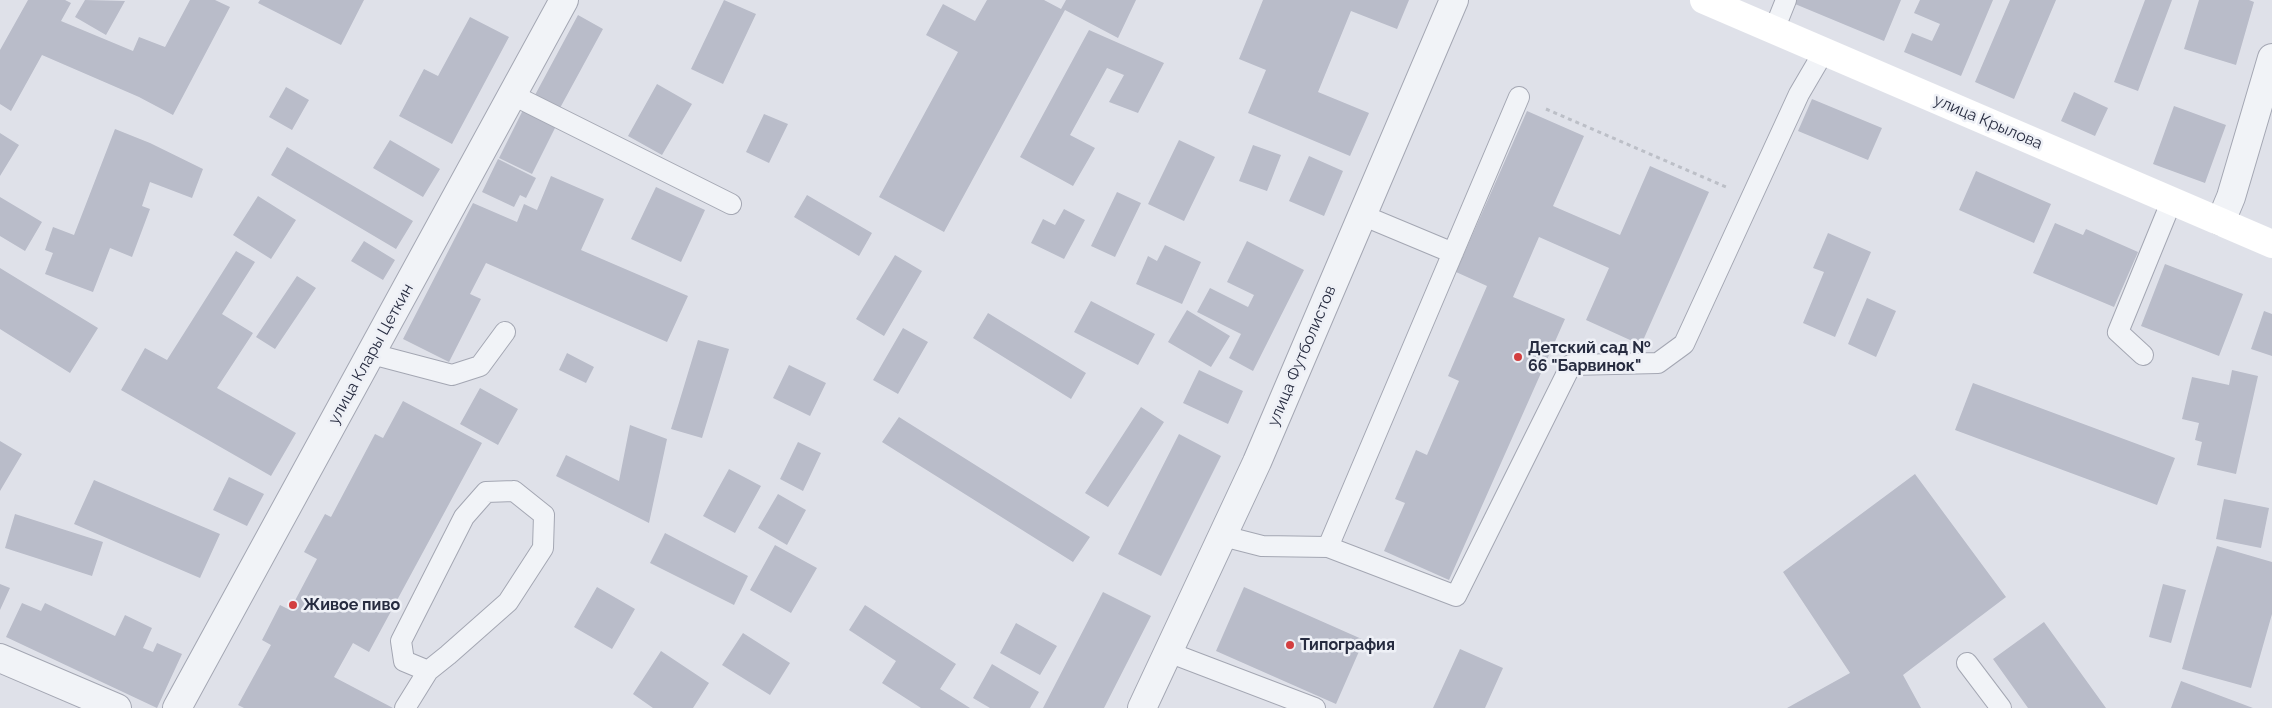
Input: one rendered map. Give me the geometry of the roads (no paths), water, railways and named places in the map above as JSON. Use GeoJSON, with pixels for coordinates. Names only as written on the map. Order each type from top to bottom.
{"type":"FeatureCollection","features":[{"type":"Feature","properties":{"kind":"main road","name":"улица Крылова"},"geometry":{"type":"LineString","coordinates":[[1704,0],[2272,244]]}},
{"type":"Feature","properties":{"kind":"street","name":"улица Клары Цеткин"},"geometry":{"type":"LineString","coordinates":[[177,708],[564,0]]}},
{"type":"Feature","properties":{"kind":"street","name":"улица Футболистов"},"geometry":{"type":"LineString","coordinates":[[1142,708],[1261,453],[1454,0]]}},
{"type":"Feature","properties":{"kind":"street"},"geometry":{"type":"LineString","coordinates":[[2221,221],[2231,197],[2272,58]]}},
{"type":"Feature","properties":{"kind":"street"},"geometry":{"type":"LineString","coordinates":[[0,658],[117,708]]}},
{"type":"Feature","properties":{"kind":"lane"},"geometry":{"type":"LineString","coordinates":[[1774,30],[1786,0]]}},
{"type":"Feature","properties":{"kind":"lane"},"geometry":{"type":"LineString","coordinates":[[1223,536],[1262,546],[1328,547],[1456,596],[1571,365],[1658,363],[1684,344],[1799,94],[1823,52]]}},
{"type":"Feature","properties":{"kind":"lane"},"geometry":{"type":"LineString","coordinates":[[513,95],[731,204]]}},
{"type":"Feature","properties":{"kind":"lane"},"geometry":{"type":"LineString","coordinates":[[1328,547],[1519,97]]}},
{"type":"Feature","properties":{"kind":"lane"},"geometry":{"type":"LineString","coordinates":[[2143,355],[2118,332],[2172,200]]}},
{"type":"Feature","properties":{"kind":"lane"},"geometry":{"type":"LineString","coordinates":[[1362,215],[1453,253]]}},
{"type":"Feature","properties":{"kind":"lane"},"geometry":{"type":"LineString","coordinates":[[372,354],[452,375],[480,366],[505,332]]}},
{"type":"Feature","properties":{"kind":"lane"},"geometry":{"type":"LineString","coordinates":[[406,708],[428,671],[448,656],[508,602],[543,548],[544,515],[514,491],[486,492],[464,517],[402,641],[404,660],[428,671]]}},
{"type":"Feature","properties":{"kind":"lane"},"geometry":{"type":"LineString","coordinates":[[1168,652],[1315,708]]}},
{"type":"Feature","properties":{"kind":"lane"},"geometry":{"type":"LineString","coordinates":[[1967,663],[2001,708]]}},
{"type":"Feature","properties":{"kind":"place","name":"Детский сад № 66 \"Барвинок\""},"geometry":{"type":"Point","coordinates":[1518,357]}},
{"type":"Feature","properties":{"kind":"place","name":"Живое пиво"},"geometry":{"type":"Point","coordinates":[293,605]}},
{"type":"Feature","properties":{"kind":"place","name":"Типография"},"geometry":{"type":"Point","coordinates":[1290,645]}}]}
